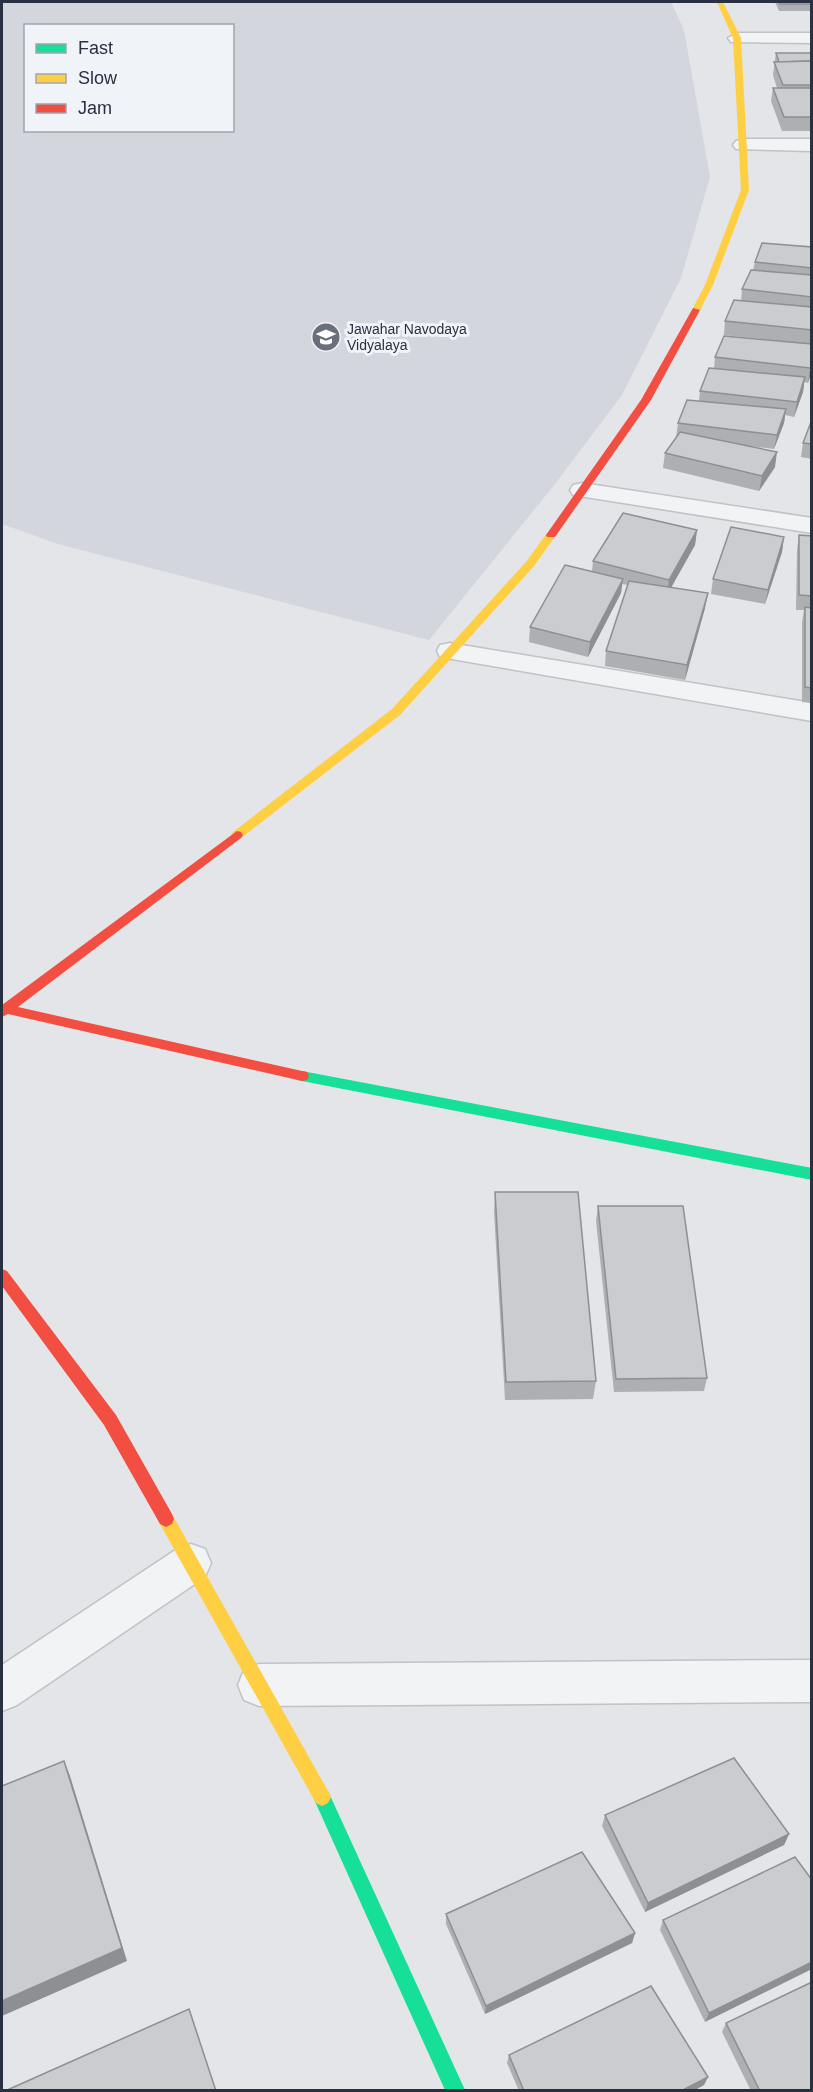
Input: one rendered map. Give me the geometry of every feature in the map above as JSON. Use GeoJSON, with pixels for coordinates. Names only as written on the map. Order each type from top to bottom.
{"type":"FeatureCollection","features":[{"type":"Feature","properties":{"kind":"street"},"geometry":{"type":"LineString","coordinates":[[4,1010],[122,924],[396,712],[530,564],[646,400],[709,285],[746,190],[737,38],[720,2]]}},
{"type":"Feature","properties":{"kind":"street"},"geometry":{"type":"LineString","coordinates":[[737,38],[812,38]]}},
{"type":"Feature","properties":{"kind":"street"},"geometry":{"type":"LineString","coordinates":[[743,145],[812,145]]}},
{"type":"Feature","properties":{"kind":"street"},"geometry":{"type":"LineString","coordinates":[[582,490],[812,526]]}},
{"type":"Feature","properties":{"kind":"street"},"geometry":{"type":"LineString","coordinates":[[450,651],[812,712]]}},
{"type":"Feature","properties":{"kind":"street"},"geometry":{"type":"LineString","coordinates":[[4,1010],[336,1084],[812,1174]]}},
{"type":"Feature","properties":{"kind":"street"},"geometry":{"type":"LineString","coordinates":[[2,1275],[110,1420],[331,1812],[455,2091]]}},
{"type":"Feature","properties":{"kind":"street"},"geometry":{"type":"LineString","coordinates":[[2,1690],[191,1563]]}},
{"type":"Feature","properties":{"kind":"street"},"geometry":{"type":"LineString","coordinates":[[259,1685],[812,1681]]}},
{"type":"Feature","properties":{"kind":"shaded area","name":"Jawahar Navodaya Vidyalaya"},"geometry":{"type":"Polygon","coordinates":[[[2,2],[671,2],[684,30],[710,177],[681,278],[622,395],[555,484],[429,640],[58,544],[2,524],[2,2]]]}},
{"type":"Feature","properties":{"kind":"building"},"geometry":{"type":"Polygon","coordinates":[[[779,2],[812,2],[812,4],[780,4],[779,2]]]}},
{"type":"Feature","properties":{"kind":"building"},"geometry":{"type":"Polygon","coordinates":[[[776,53],[812,53],[812,61],[779,62],[776,53]]]}},
{"type":"Feature","properties":{"kind":"building"},"geometry":{"type":"Polygon","coordinates":[[[812,61],[812,85],[783,85],[774,62],[812,61]]]}},
{"type":"Feature","properties":{"kind":"building"},"geometry":{"type":"Polygon","coordinates":[[[773,88],[812,88],[812,117],[784,117],[773,88]]]}},
{"type":"Feature","properties":{"kind":"building"},"geometry":{"type":"Polygon","coordinates":[[[762,243],[812,247],[812,268],[755,262],[762,243]]]}},
{"type":"Feature","properties":{"kind":"building"},"geometry":{"type":"Polygon","coordinates":[[[751,270],[812,275],[812,297],[742,289],[751,270]]]}},
{"type":"Feature","properties":{"kind":"building"},"geometry":{"type":"Polygon","coordinates":[[[734,300],[812,307],[812,330],[725,321],[734,300]]]}},
{"type":"Feature","properties":{"kind":"building"},"geometry":{"type":"Polygon","coordinates":[[[724,336],[812,344],[812,364],[810,368],[715,357],[724,336]]]}},
{"type":"Feature","properties":{"kind":"building"},"geometry":{"type":"Polygon","coordinates":[[[709,368],[805,377],[797,402],[700,391],[709,368]]]}},
{"type":"Feature","properties":{"kind":"building"},"geometry":{"type":"Polygon","coordinates":[[[687,400],[786,409],[777,435],[678,423],[687,400]]]}},
{"type":"Feature","properties":{"kind":"building"},"geometry":{"type":"Polygon","coordinates":[[[811,422],[812,444],[803,443],[811,422]]]}},
{"type":"Feature","properties":{"kind":"building"},"geometry":{"type":"Polygon","coordinates":[[[680,432],[777,452],[762,476],[665,453],[680,432]]]}},
{"type":"Feature","properties":{"kind":"building"},"geometry":{"type":"Polygon","coordinates":[[[623,513],[697,530],[669,580],[593,561],[623,513]]]}},
{"type":"Feature","properties":{"kind":"building"},"geometry":{"type":"Polygon","coordinates":[[[731,527],[784,537],[768,590],[713,579],[731,527]]]}},
{"type":"Feature","properties":{"kind":"building"},"geometry":{"type":"Polygon","coordinates":[[[799,535],[812,536],[812,596],[799,595],[799,535]]]}},
{"type":"Feature","properties":{"kind":"building"},"geometry":{"type":"Polygon","coordinates":[[[565,565],[623,579],[590,642],[530,627],[565,565]]]}},
{"type":"Feature","properties":{"kind":"building"},"geometry":{"type":"Polygon","coordinates":[[[629,581],[708,593],[687,665],[606,651],[629,581]]]}},
{"type":"Feature","properties":{"kind":"building"},"geometry":{"type":"Polygon","coordinates":[[[805,607],[812,608],[812,688],[805,687],[805,607]]]}},
{"type":"Feature","properties":{"kind":"building"},"geometry":{"type":"Polygon","coordinates":[[[495,1192],[578,1192],[596,1381],[506,1382],[495,1192]]]}},
{"type":"Feature","properties":{"kind":"building"},"geometry":{"type":"Polygon","coordinates":[[[598,1206],[683,1206],[707,1378],[616,1379],[598,1206]]]}},
{"type":"Feature","properties":{"kind":"building"},"geometry":{"type":"Polygon","coordinates":[[[734,1758],[789,1834],[648,1903],[605,1815],[734,1758]]]}},
{"type":"Feature","properties":{"kind":"building"},"geometry":{"type":"Polygon","coordinates":[[[64,1761],[122,1948],[2,2001],[2,1786],[64,1761]]]}},
{"type":"Feature","properties":{"kind":"building"},"geometry":{"type":"Polygon","coordinates":[[[582,1852],[635,1933],[486,2006],[446,1914],[582,1852]]]}},
{"type":"Feature","properties":{"kind":"building"},"geometry":{"type":"Polygon","coordinates":[[[795,1857],[812,1880],[812,1962],[709,2013],[663,1920],[795,1857]]]}},
{"type":"Feature","properties":{"kind":"building"},"geometry":{"type":"Polygon","coordinates":[[[812,1982],[812,2091],[760,2091],[726,2023],[812,1982]]]}},
{"type":"Feature","properties":{"kind":"building"},"geometry":{"type":"Polygon","coordinates":[[[651,1986],[708,2077],[681,2091],[524,2091],[509,2055],[651,1986]]]}},
{"type":"Feature","properties":{"kind":"building"},"geometry":{"type":"Polygon","coordinates":[[[189,2009],[216,2091],[5,2091],[189,2009]]]}},
{"type":"Feature","properties":{"kind":"traffic: fast"},"geometry":{"type":"LineString","coordinates":[[302,1076],[812,1174]]}},
{"type":"Feature","properties":{"kind":"traffic: fast"},"geometry":{"type":"LineString","coordinates":[[322,1797],[455,2090]]}},
{"type":"Feature","properties":{"kind":"traffic: slow"},"geometry":{"type":"LineString","coordinates":[[696,310],[709,285],[745,190],[737,38],[720,2]]}},
{"type":"Feature","properties":{"kind":"traffic: slow"},"geometry":{"type":"LineString","coordinates":[[237,835],[396,712],[530,564],[551,535]]}},
{"type":"Feature","properties":{"kind":"traffic: slow"},"geometry":{"type":"LineString","coordinates":[[166,1519],[322,1797]]}},
{"type":"Feature","properties":{"kind":"traffic: jam"},"geometry":{"type":"LineString","coordinates":[[551,535],[646,400],[696,310]]}},
{"type":"Feature","properties":{"kind":"traffic: jam"},"geometry":{"type":"LineString","coordinates":[[2,1012],[237,835]]}},
{"type":"Feature","properties":{"kind":"traffic: jam"},"geometry":{"type":"LineString","coordinates":[[6,1009],[302,1076]]}},
{"type":"Feature","properties":{"kind":"traffic: jam"},"geometry":{"type":"LineString","coordinates":[[2,1275],[110,1420],[166,1519]]}},
{"type":"Feature","properties":{"kind":"place","name":"Jawahar Navodaya Vidyalaya"},"geometry":{"type":"Point","coordinates":[326,337]}}]}
